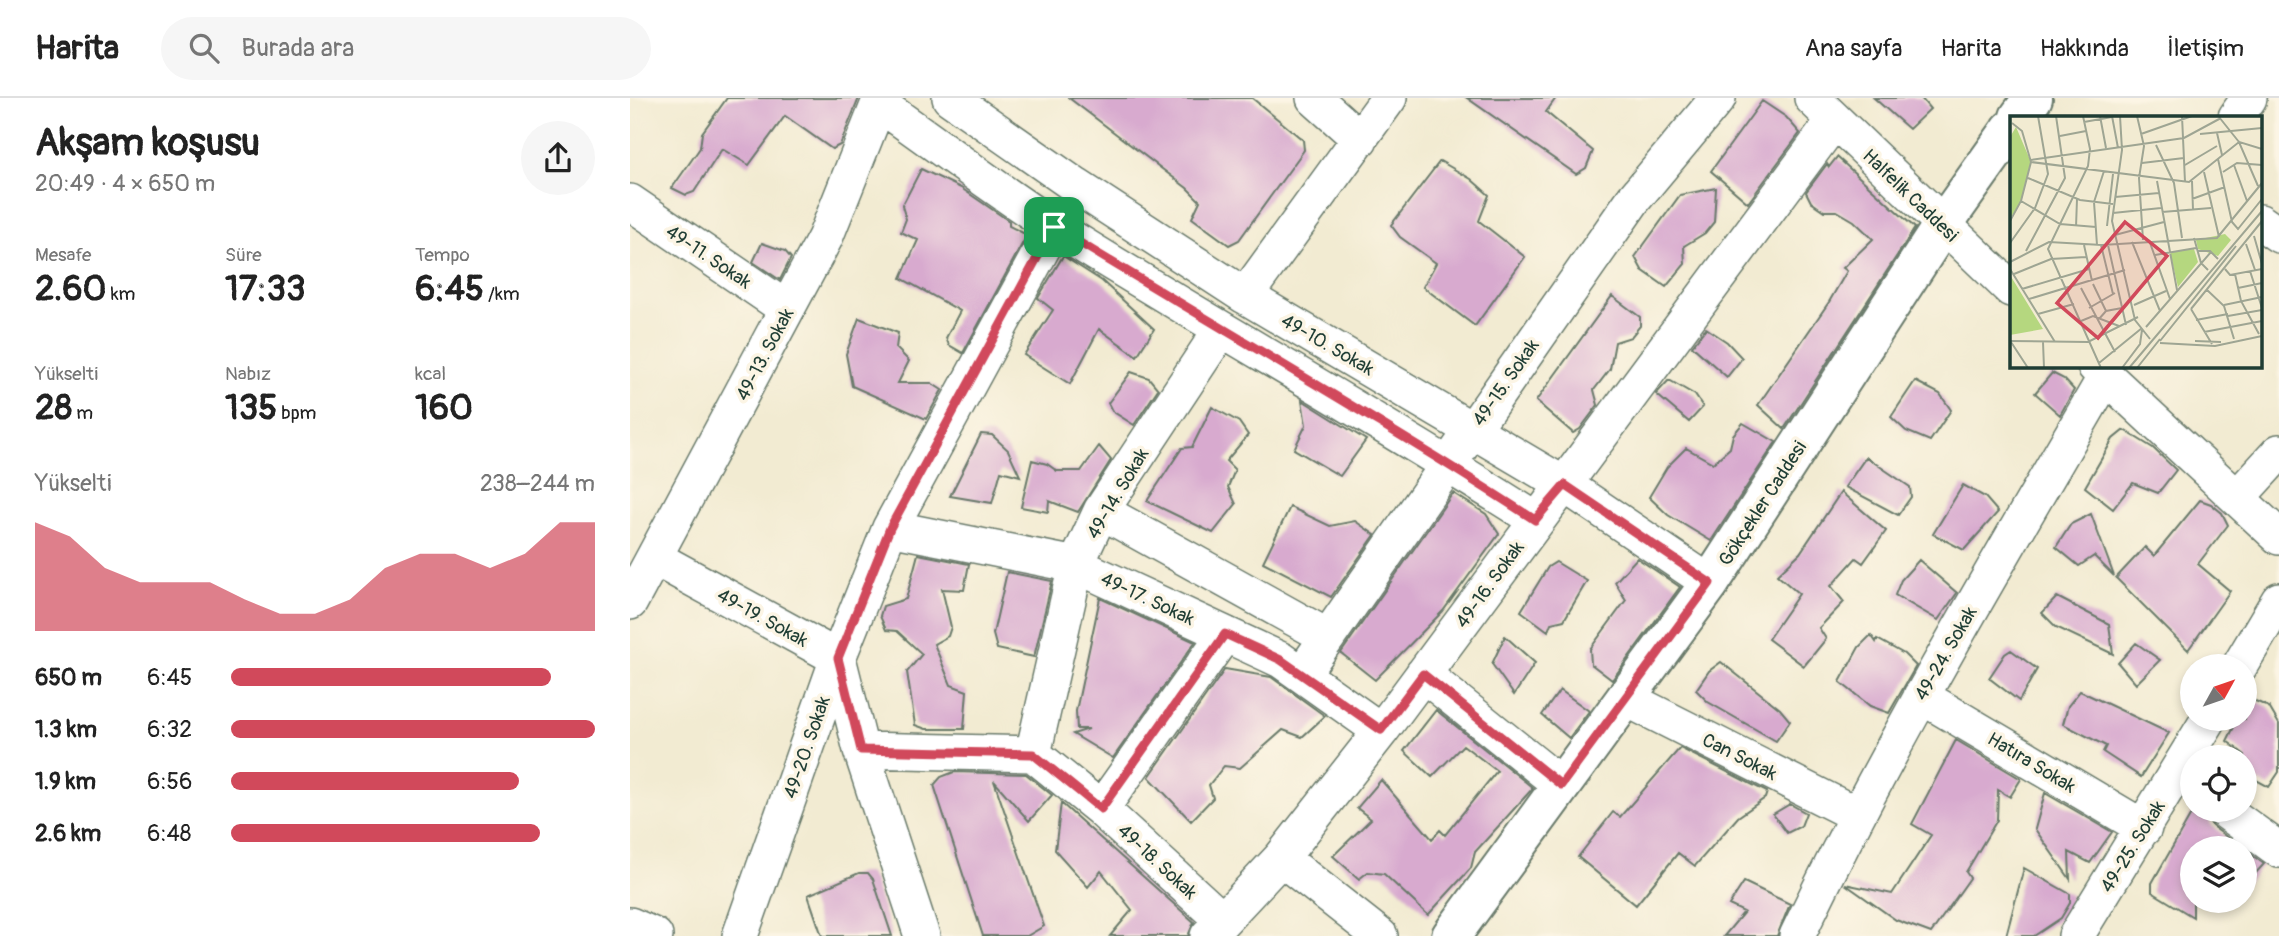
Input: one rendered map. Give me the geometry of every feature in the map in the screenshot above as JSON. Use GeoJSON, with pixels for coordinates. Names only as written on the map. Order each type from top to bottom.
{"type":"FeatureCollection","features":[{"type":"Feature","properties":{"kind":"main road","name":"Gökçekler Caddesi"},"geometry":{"type":"LineString","coordinates":[[1451,936],[1710,583],[1942,226],[2010,134]]}},
{"type":"Feature","properties":{"kind":"street","name":"49-10. Sokak"},"geometry":{"type":"LineString","coordinates":[[950,98],[1076,186],[1245,296],[1565,485],[1710,583]]}},
{"type":"Feature","properties":{"kind":"street"},"geometry":{"type":"LineString","coordinates":[[1314,98],[1360,139]]}},
{"type":"Feature","properties":{"kind":"street"},"geometry":{"type":"LineString","coordinates":[[1245,296],[1389,98]]}},
{"type":"Feature","properties":{"kind":"street","name":"49-15. Sokak"},"geometry":{"type":"LineString","coordinates":[[1302,674],[1633,200],[1718,98]]}},
{"type":"Feature","properties":{"kind":"street"},"geometry":{"type":"LineString","coordinates":[[2237,116],[2249,98]]}},
{"type":"Feature","properties":{"kind":"street"},"geometry":{"type":"LineString","coordinates":[[880,101],[1054,227],[1221,330],[1448,463],[1535,520]]}},
{"type":"Feature","properties":{"kind":"street","name":"49-13. Sokak"},"geometry":{"type":"LineString","coordinates":[[630,602],[825,238],[880,101]]}},
{"type":"Feature","properties":{"kind":"street","name":"Halfelik Caddesi"},"geometry":{"type":"LineString","coordinates":[[1823,110],[2010,288]]}},
{"type":"Feature","properties":{"kind":"street","name":"49-16. Sokak"},"geometry":{"type":"LineString","coordinates":[[1215,928],[1281,858],[1381,730],[1535,520],[1565,485],[1823,110]]}},
{"type":"Feature","properties":{"kind":"street","name":"49-11. Sokak"},"geometry":{"type":"LineString","coordinates":[[630,202],[787,309]]}},
{"type":"Feature","properties":{"kind":"street"},"geometry":{"type":"LineString","coordinates":[[2262,223],[2279,236]]}},
{"type":"Feature","properties":{"kind":"street","name":"49-20. Sokak"},"geometry":{"type":"LineString","coordinates":[[740,936],[838,658],[890,528],[1054,227]]}},
{"type":"Feature","properties":{"kind":"street","name":"49-14. Sokak"},"geometry":{"type":"LineString","coordinates":[[1033,754],[1076,565],[1101,511],[1221,330]]}},
{"type":"Feature","properties":{"kind":"street"},"geometry":{"type":"LineString","coordinates":[[2100,371],[2279,537]]}},
{"type":"Feature","properties":{"kind":"street","name":"49-24. Sokak"},"geometry":{"type":"LineString","coordinates":[[1797,936],[1855,814],[2100,371]]}},
{"type":"Feature","properties":{"kind":"street"},"geometry":{"type":"LineString","coordinates":[[2237,498],[2279,452]]}},
{"type":"Feature","properties":{"kind":"street"},"geometry":{"type":"LineString","coordinates":[[1101,511],[1328,637]]}},
{"type":"Feature","properties":{"kind":"street","name":"49-17. Sokak"},"geometry":{"type":"LineString","coordinates":[[890,528],[1076,565],[1281,660],[1381,730]]}},
{"type":"Feature","properties":{"kind":"street","name":"49-19. Sokak"},"geometry":{"type":"LineString","coordinates":[[655,558],[838,658]]}},
{"type":"Feature","properties":{"kind":"street"},"geometry":{"type":"LineString","coordinates":[[2247,654],[2279,600]]}},
{"type":"Feature","properties":{"kind":"street"},"geometry":{"type":"LineString","coordinates":[[1101,809],[1225,634]]}},
{"type":"Feature","properties":{"kind":"street"},"geometry":{"type":"LineString","coordinates":[[838,658],[861,750],[922,936]]}},
{"type":"Feature","properties":{"kind":"street"},"geometry":{"type":"LineString","coordinates":[[1423,674],[1561,785]]}},
{"type":"Feature","properties":{"kind":"street","name":"Hatıra Sokak"},"geometry":{"type":"LineString","coordinates":[[1921,696],[2144,828]]}},
{"type":"Feature","properties":{"kind":"street","name":"Can Sokak"},"geometry":{"type":"LineString","coordinates":[[1625,698],[1855,814]]}},
{"type":"Feature","properties":{"kind":"street"},"geometry":{"type":"LineString","coordinates":[[861,750],[1033,754]]}},
{"type":"Feature","properties":{"kind":"street","name":"49-18. Sokak"},"geometry":{"type":"LineString","coordinates":[[1033,754],[1101,809],[1215,928]]}},
{"type":"Feature","properties":{"kind":"street","name":"49-25. Sokak"},"geometry":{"type":"LineString","coordinates":[[2076,936],[2144,828],[2180,787]]}},
{"type":"Feature","properties":{"kind":"street"},"geometry":{"type":"LineString","coordinates":[[2240,822],[2279,850]]}},
{"type":"Feature","properties":{"kind":"street"},"geometry":{"type":"LineString","coordinates":[[1281,858],[1380,936]]}},
{"type":"Feature","properties":{"kind":"street"},"geometry":{"type":"LineString","coordinates":[[630,925],[655,936]]}},
{"type":"Feature","properties":{"kind":"building"},"geometry":{"type":"Polygon","coordinates":[[[727,98],[859,98],[840,145],[832,149],[785,116],[749,165],[722,149],[694,192],[686,195],[672,188],[700,148],[702,133],[727,98]]]}},
{"type":"Feature","properties":{"kind":"building"},"geometry":{"type":"Polygon","coordinates":[[[1069,98],[1252,98],[1303,140],[1304,150],[1239,240],[1229,245],[1192,218],[1200,201],[1187,188],[1069,98]]]}},
{"type":"Feature","properties":{"kind":"building"},"geometry":{"type":"Polygon","coordinates":[[[1467,98],[1556,98],[1546,112],[1593,151],[1586,168],[1576,174],[1467,98]]]}},
{"type":"Feature","properties":{"kind":"building"},"geometry":{"type":"Polygon","coordinates":[[[1874,98],[1921,98],[1930,109],[1909,129],[1874,98]]]}},
{"type":"Feature","properties":{"kind":"building"},"geometry":{"type":"Polygon","coordinates":[[[1762,101],[1786,117],[1800,133],[1748,203],[1711,171],[1762,101]]]}},
{"type":"Feature","properties":{"kind":"building"},"geometry":{"type":"Polygon","coordinates":[[[1837,157],[1915,228],[1784,429],[1758,405],[1829,302],[1847,271],[1843,268],[1873,239],[1854,221],[1837,211],[1824,211],[1811,202],[1806,192],[1827,164],[1829,167],[1837,157]]]}},
{"type":"Feature","properties":{"kind":"building"},"geometry":{"type":"Polygon","coordinates":[[[1440,161],[1471,179],[1489,195],[1479,221],[1525,257],[1475,326],[1423,287],[1436,263],[1400,237],[1391,225],[1440,161]]]}},
{"type":"Feature","properties":{"kind":"building"},"geometry":{"type":"Polygon","coordinates":[[[921,169],[961,188],[1009,221],[1009,226],[1027,235],[963,353],[949,345],[946,338],[960,311],[901,278],[918,240],[901,232],[906,219],[902,206],[921,169]]]}},
{"type":"Feature","properties":{"kind":"building"},"geometry":{"type":"Polygon","coordinates":[[[1716,188],[1714,222],[1705,233],[1684,246],[1685,264],[1666,287],[1642,270],[1635,257],[1680,195],[1716,188]]]}},
{"type":"Feature","properties":{"kind":"building"},"geometry":{"type":"Polygon","coordinates":[[[762,243],[785,251],[791,258],[780,280],[753,262],[762,243]]]}},
{"type":"Feature","properties":{"kind":"building"},"geometry":{"type":"Polygon","coordinates":[[[1063,256],[1102,281],[1154,329],[1137,356],[1099,329],[1070,384],[1024,355],[1053,310],[1038,298],[1063,256]]]}},
{"type":"Feature","properties":{"kind":"building"},"geometry":{"type":"Polygon","coordinates":[[[1612,296],[1640,317],[1640,326],[1631,337],[1615,342],[1610,369],[1594,390],[1598,405],[1580,429],[1573,433],[1536,401],[1612,296]]]}},
{"type":"Feature","properties":{"kind":"building"},"geometry":{"type":"Polygon","coordinates":[[[859,318],[898,333],[896,348],[909,361],[898,383],[931,383],[942,390],[926,419],[852,386],[846,354],[859,318]]]}},
{"type":"Feature","properties":{"kind":"building"},"geometry":{"type":"Polygon","coordinates":[[[1706,328],[1727,342],[1742,358],[1727,377],[1692,346],[1706,328]]]}},
{"type":"Feature","properties":{"kind":"building"},"geometry":{"type":"Polygon","coordinates":[[[1131,372],[1149,378],[1158,389],[1134,425],[1112,411],[1108,403],[1131,372]]]}},
{"type":"Feature","properties":{"kind":"building"},"geometry":{"type":"Polygon","coordinates":[[[2052,373],[2064,379],[2074,390],[2060,415],[2035,393],[2052,373]]]}},
{"type":"Feature","properties":{"kind":"building"},"geometry":{"type":"Polygon","coordinates":[[[1669,380],[1695,395],[1703,407],[1689,422],[1656,394],[1669,380]]]}},
{"type":"Feature","properties":{"kind":"building"},"geometry":{"type":"Polygon","coordinates":[[[1915,381],[1940,394],[1951,410],[1930,441],[1906,431],[1891,417],[1915,381]]]}},
{"type":"Feature","properties":{"kind":"building"},"geometry":{"type":"Polygon","coordinates":[[[1302,400],[1366,440],[1340,476],[1294,449],[1306,425],[1302,400]]]}},
{"type":"Feature","properties":{"kind":"building"},"geometry":{"type":"Polygon","coordinates":[[[1212,407],[1239,422],[1248,435],[1226,461],[1235,470],[1228,487],[1236,504],[1213,533],[1147,501],[1182,448],[1192,447],[1212,407]]]}},
{"type":"Feature","properties":{"kind":"building"},"geometry":{"type":"Polygon","coordinates":[[[1743,423],[1776,442],[1711,541],[1668,515],[1649,497],[1667,467],[1686,448],[1713,463],[1730,448],[1733,435],[1743,423]]]}},
{"type":"Feature","properties":{"kind":"building"},"geometry":{"type":"Polygon","coordinates":[[[2124,430],[2153,448],[2176,470],[2158,493],[2133,483],[2113,509],[2085,487],[2113,439],[2124,430]]]}},
{"type":"Feature","properties":{"kind":"building"},"geometry":{"type":"Polygon","coordinates":[[[981,434],[992,435],[1008,450],[1020,476],[1001,471],[992,503],[950,496],[981,434]]]}},
{"type":"Feature","properties":{"kind":"building"},"geometry":{"type":"Polygon","coordinates":[[[1099,446],[1111,460],[1078,512],[1049,501],[1048,512],[1021,507],[1032,460],[1047,464],[1057,471],[1081,471],[1099,446]]]}},
{"type":"Feature","properties":{"kind":"building"},"geometry":{"type":"Polygon","coordinates":[[[1866,457],[1910,487],[1911,497],[1898,515],[1845,487],[1866,457]]]}},
{"type":"Feature","properties":{"kind":"building"},"geometry":{"type":"Polygon","coordinates":[[[1963,485],[1985,497],[1998,512],[1964,550],[1933,534],[1963,485]]]}},
{"type":"Feature","properties":{"kind":"building"},"geometry":{"type":"Polygon","coordinates":[[[1841,492],[1886,531],[1863,563],[1856,558],[1831,586],[1844,602],[1819,628],[1826,639],[1804,666],[1768,639],[1799,594],[1777,575],[1800,553],[1841,492]]]}},
{"type":"Feature","properties":{"kind":"building"},"geometry":{"type":"Polygon","coordinates":[[[1453,493],[1486,514],[1499,534],[1443,611],[1375,680],[1341,653],[1453,493]]]}},
{"type":"Feature","properties":{"kind":"building"},"geometry":{"type":"Polygon","coordinates":[[[2200,500],[2211,504],[2222,513],[2228,525],[2198,564],[2230,591],[2188,650],[2116,578],[2145,547],[2154,556],[2200,500]]]}},
{"type":"Feature","properties":{"kind":"building"},"geometry":{"type":"Polygon","coordinates":[[[1290,507],[1330,526],[1355,521],[1375,535],[1331,597],[1263,562],[1290,507]]]}},
{"type":"Feature","properties":{"kind":"building"},"geometry":{"type":"Polygon","coordinates":[[[2091,514],[2114,576],[2094,556],[2079,566],[2056,547],[2071,524],[2091,514]]]}},
{"type":"Feature","properties":{"kind":"building"},"geometry":{"type":"Polygon","coordinates":[[[918,554],[969,564],[964,590],[942,589],[951,627],[948,636],[934,644],[951,685],[967,691],[964,729],[926,729],[915,725],[907,672],[922,654],[897,631],[886,630],[880,616],[883,606],[906,599],[918,554]]]}},
{"type":"Feature","properties":{"kind":"building"},"geometry":{"type":"Polygon","coordinates":[[[1637,558],[1680,587],[1612,680],[1591,664],[1590,649],[1626,600],[1615,582],[1637,558]]]}},
{"type":"Feature","properties":{"kind":"building"},"geometry":{"type":"Polygon","coordinates":[[[1919,560],[1957,593],[1938,620],[1895,595],[1901,580],[1919,560]]]}},
{"type":"Feature","properties":{"kind":"building"},"geometry":{"type":"Polygon","coordinates":[[[1556,562],[1587,581],[1564,620],[1551,623],[1548,631],[1521,611],[1548,567],[1556,562]]]}},
{"type":"Feature","properties":{"kind":"building"},"geometry":{"type":"Polygon","coordinates":[[[1007,572],[1052,581],[1034,657],[997,649],[993,634],[1007,572]]]}},
{"type":"Feature","properties":{"kind":"building"},"geometry":{"type":"Polygon","coordinates":[[[2057,597],[2109,624],[2113,654],[2056,627],[2042,613],[2057,597]]]}},
{"type":"Feature","properties":{"kind":"building"},"geometry":{"type":"Polygon","coordinates":[[[1100,598],[1195,642],[1113,758],[1073,734],[1089,729],[1077,729],[1076,711],[1100,598]]]}},
{"type":"Feature","properties":{"kind":"building"},"geometry":{"type":"Polygon","coordinates":[[[1871,635],[1876,642],[1877,639],[1904,654],[1916,666],[1889,713],[1870,706],[1840,682],[1859,647],[1871,635]]]}},
{"type":"Feature","properties":{"kind":"building"},"geometry":{"type":"Polygon","coordinates":[[[1505,636],[1535,663],[1514,695],[1492,664],[1505,636]]]}},
{"type":"Feature","properties":{"kind":"building"},"geometry":{"type":"Polygon","coordinates":[[[2136,643],[2160,660],[2136,684],[2118,663],[2136,643]]]}},
{"type":"Feature","properties":{"kind":"building"},"geometry":{"type":"Polygon","coordinates":[[[2011,650],[2037,669],[2019,701],[1989,678],[2005,654],[2011,650]]]}},
{"type":"Feature","properties":{"kind":"building"},"geometry":{"type":"Polygon","coordinates":[[[1721,662],[1780,709],[1790,721],[1776,741],[1708,702],[1696,690],[1709,671],[1721,662]]]}},
{"type":"Feature","properties":{"kind":"building"},"geometry":{"type":"Polygon","coordinates":[[[1225,669],[1271,677],[1325,716],[1302,737],[1283,730],[1240,768],[1224,766],[1209,785],[1213,798],[1191,821],[1149,777],[1225,669]]]}},
{"type":"Feature","properties":{"kind":"building"},"geometry":{"type":"Polygon","coordinates":[[[1560,690],[1589,711],[1569,738],[1542,715],[1560,690]]]}},
{"type":"Feature","properties":{"kind":"building"},"geometry":{"type":"Polygon","coordinates":[[[2080,691],[2169,733],[2141,777],[2103,752],[2106,746],[2063,724],[2068,706],[2080,691]]]}},
{"type":"Feature","properties":{"kind":"building"},"geometry":{"type":"Polygon","coordinates":[[[2258,702],[2269,707],[2279,724],[2279,772],[2269,787],[2257,780],[2257,745],[2232,745],[2227,741],[2232,732],[2258,732],[2258,702]]]}},
{"type":"Feature","properties":{"kind":"building"},"geometry":{"type":"Polygon","coordinates":[[[1436,710],[1533,788],[1475,852],[1471,868],[1428,915],[1384,874],[1368,872],[1359,879],[1333,856],[1371,819],[1357,808],[1381,780],[1432,839],[1440,830],[1445,835],[1497,771],[1463,745],[1432,777],[1404,751],[1436,710]]]}},
{"type":"Feature","properties":{"kind":"building"},"geometry":{"type":"Polygon","coordinates":[[[1956,740],[2021,779],[2010,797],[1998,790],[1997,820],[1966,872],[1970,878],[1931,933],[1896,920],[1845,884],[1892,894],[1931,835],[1912,824],[1956,740]]]}},
{"type":"Feature","properties":{"kind":"building"},"geometry":{"type":"Polygon","coordinates":[[[1680,748],[1767,792],[1765,798],[1738,817],[1695,866],[1678,853],[1636,905],[1578,857],[1613,812],[1620,817],[1680,748]]]}},
{"type":"Feature","properties":{"kind":"building"},"geometry":{"type":"Polygon","coordinates":[[[954,772],[1026,774],[1052,795],[1029,821],[994,781],[1044,926],[1027,936],[983,936],[934,785],[941,777],[954,772]]]}},
{"type":"Feature","properties":{"kind":"building"},"geometry":{"type":"Polygon","coordinates":[[[2045,793],[2112,832],[2090,863],[2069,852],[2070,879],[2035,829],[2045,793]]]}},
{"type":"Feature","properties":{"kind":"building"},"geometry":{"type":"Polygon","coordinates":[[[1061,803],[1194,922],[1188,936],[1110,936],[1132,910],[1101,871],[1088,887],[1055,850],[1061,803]]]}},
{"type":"Feature","properties":{"kind":"building"},"geometry":{"type":"Polygon","coordinates":[[[1790,804],[1806,813],[1801,826],[1787,833],[1773,814],[1790,804]]]}},
{"type":"Feature","properties":{"kind":"building"},"geometry":{"type":"Polygon","coordinates":[[[2187,822],[2210,822],[2225,836],[2180,836],[2180,909],[2152,892],[2152,883],[2187,822]]]}},
{"type":"Feature","properties":{"kind":"building"},"geometry":{"type":"Polygon","coordinates":[[[2257,859],[2264,864],[2257,872],[2257,859]]]}},
{"type":"Feature","properties":{"kind":"building"},"geometry":{"type":"Polygon","coordinates":[[[2024,868],[2070,894],[2070,903],[2061,918],[2034,936],[2006,936],[2024,868]]]}},
{"type":"Feature","properties":{"kind":"building"},"geometry":{"type":"Polygon","coordinates":[[[859,873],[868,873],[873,879],[892,936],[822,936],[808,895],[859,873]]]}},
{"type":"Feature","properties":{"kind":"building"},"geometry":{"type":"Polygon","coordinates":[[[1744,882],[1790,904],[1777,936],[1724,936],[1744,912],[1729,905],[1744,882]]]}},
{"type":"Feature","properties":{"kind":"route"},"geometry":{"type":"LineString","coordinates":[[1054,227],[1221,330],[1448,463],[1535,520],[1565,485],[1710,583],[1561,785],[1423,674],[1381,730],[1281,660],[1225,634],[1101,809],[1033,754],[861,750],[838,658],[890,528],[1054,227]]}}]}
